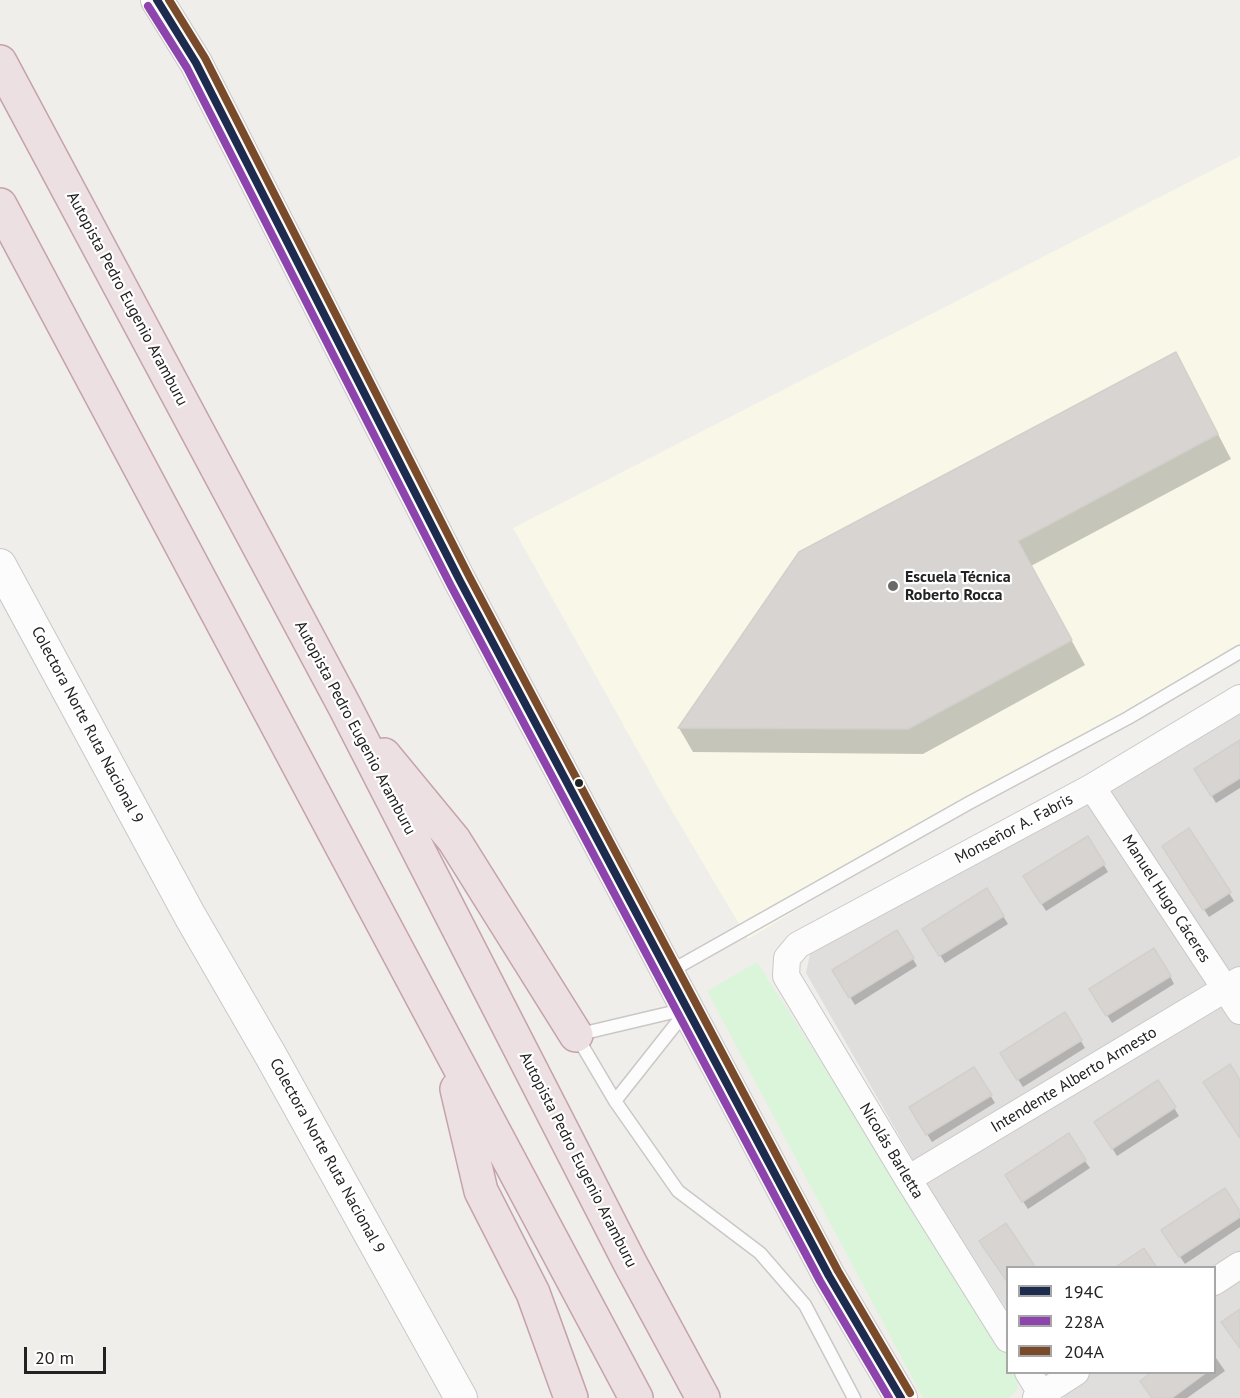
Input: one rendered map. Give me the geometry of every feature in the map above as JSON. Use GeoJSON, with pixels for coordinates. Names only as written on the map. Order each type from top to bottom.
{"type":"FeatureCollection","features":[{"type":"Feature","properties":{"kind":"highway","name":"Autopista Pedro Eugenio Aramburu"},"geometry":{"type":"LineString","coordinates":[[0,62],[345,707],[630,1263],[703,1398]]}},
{"type":"Feature","properties":{"kind":"highway"},"geometry":{"type":"LineString","coordinates":[[0,205],[636,1398]]}},
{"type":"Feature","properties":{"kind":"highway"},"geometry":{"type":"LineString","coordinates":[[345,707],[454,840],[576,1035]]}},
{"type":"Feature","properties":{"kind":"highway"},"geometry":{"type":"LineString","coordinates":[[447,1046],[481,1191],[533,1293],[571,1398]]}},
{"type":"Feature","properties":{"kind":"street"},"geometry":{"type":"LineString","coordinates":[[157,0],[196,63],[460,581],[829,1276],[901,1398]]}},
{"type":"Feature","properties":{"kind":"street","name":"Colectora Norte Ruta Nacional 9"},"geometry":{"type":"LineString","coordinates":[[0,566],[190,916],[271,1056],[461,1398]]}},
{"type":"Feature","properties":{"kind":"street","name":"Monseñor A. Fabris"},"geometry":{"type":"LineString","coordinates":[[787,958],[798,945],[1092,788],[1240,698]]}},
{"type":"Feature","properties":{"kind":"street","name":"Manuel Hugo Cáceres"},"geometry":{"type":"LineString","coordinates":[[1092,788],[1233,985],[1240,1011]]}},
{"type":"Feature","properties":{"kind":"street","name":"Colectora Norte Ruta Nacional 9"},"geometry":{"type":"LineString","coordinates":[[190,916],[266,1077],[438,1398]]}},
{"type":"Feature","properties":{"kind":"street","name":"Nicolás Barletta"},"geometry":{"type":"LineString","coordinates":[[787,958],[786,976],[908,1179],[1006,1336]]}},
{"type":"Feature","properties":{"kind":"street","name":"Intendente Alberto Armesto"},"geometry":{"type":"LineString","coordinates":[[908,1179],[1233,985]]}},
{"type":"Feature","properties":{"kind":"street"},"geometry":{"type":"LineString","coordinates":[[1216,1281],[1240,1265]]}},
{"type":"Feature","properties":{"kind":"street"},"geometry":{"type":"LineString","coordinates":[[1029,1374],[1041,1397],[1073,1374]]}},
{"type":"Feature","properties":{"kind":"lane"},"geometry":{"type":"LineString","coordinates":[[668,972],[969,803],[1128,718],[1240,652]]}},
{"type":"Feature","properties":{"kind":"lane"},"geometry":{"type":"LineString","coordinates":[[687,1009],[576,1035],[615,1101],[678,1191],[760,1253],[805,1305],[854,1398]]}},
{"type":"Feature","properties":{"kind":"lane"},"geometry":{"type":"LineString","coordinates":[[615,1101],[687,1009]]}},
{"type":"Feature","properties":{"kind":"shaded area","name":"Escuela Técnica Roberto Rocca"},"geometry":{"type":"Polygon","coordinates":[[[1240,156],[1240,643],[748,939],[662,794],[513,528],[1240,156]]]}},
{"type":"Feature","properties":{"kind":"shaded area"},"geometry":{"type":"Polygon","coordinates":[[[1240,713],[1240,1398],[1064,1398],[1049,1374],[1216,1374],[1216,1266],[1006,1266],[1006,1308],[928,1186],[806,973],[810,954],[1087,804],[1240,713]]]}},
{"type":"Feature","properties":{"kind":"green space"},"geometry":{"type":"Polygon","coordinates":[[[757,962],[1006,1350],[1006,1374],[1019,1374],[1017,1390],[1009,1398],[923,1398],[707,991],[757,962]]]}},
{"type":"Feature","properties":{"kind":"building","name":"Escuela Técnica Roberto Rocca"},"geometry":{"type":"Polygon","coordinates":[[[1176,352],[1218,434],[1018,541],[1072,640],[908,729],[678,728],[799,552],[1176,352]]]}},
{"type":"Feature","properties":{"kind":"building"},"geometry":{"type":"Polygon","coordinates":[[[1240,740],[1240,778],[1211,796],[1194,769],[1240,740]]]}},
{"type":"Feature","properties":{"kind":"building"},"geometry":{"type":"Polygon","coordinates":[[[1189,828],[1231,892],[1203,910],[1162,846],[1189,828]]]}},
{"type":"Feature","properties":{"kind":"building"},"geometry":{"type":"Polygon","coordinates":[[[1088,836],[1105,864],[1041,904],[1023,876],[1088,836]]]}},
{"type":"Feature","properties":{"kind":"building"},"geometry":{"type":"Polygon","coordinates":[[[987,888],[1004,916],[939,956],[922,929],[987,888]]]}},
{"type":"Feature","properties":{"kind":"building"},"geometry":{"type":"Polygon","coordinates":[[[897,930],[914,958],[849,998],[832,970],[897,930]]]}},
{"type":"Feature","properties":{"kind":"building"},"geometry":{"type":"Polygon","coordinates":[[[1154,948],[1171,976],[1106,1016],[1089,989],[1154,948]]]}},
{"type":"Feature","properties":{"kind":"building"},"geometry":{"type":"Polygon","coordinates":[[[1065,1012],[1082,1040],[1017,1080],[1000,1053],[1065,1012]]]}},
{"type":"Feature","properties":{"kind":"building"},"geometry":{"type":"Polygon","coordinates":[[[1230,1064],[1240,1080],[1240,1138],[1203,1082],[1230,1064]]]}},
{"type":"Feature","properties":{"kind":"building"},"geometry":{"type":"Polygon","coordinates":[[[974,1067],[992,1095],[926,1135],[909,1107],[974,1067]]]}},
{"type":"Feature","properties":{"kind":"building"},"geometry":{"type":"Polygon","coordinates":[[[1158,1080],[1176,1107],[1112,1149],[1094,1122],[1158,1080]]]}},
{"type":"Feature","properties":{"kind":"building"},"geometry":{"type":"Polygon","coordinates":[[[1069,1133],[1086,1160],[1022,1202],[1005,1175],[1069,1133]]]}},
{"type":"Feature","properties":{"kind":"building"},"geometry":{"type":"Polygon","coordinates":[[[1225,1188],[1240,1211],[1240,1217],[1179,1257],[1161,1230],[1225,1188]]]}},
{"type":"Feature","properties":{"kind":"building"},"geometry":{"type":"Polygon","coordinates":[[[1006,1223],[1035,1266],[1006,1266],[1006,1280],[979,1241],[1006,1223]]]}},
{"type":"Feature","properties":{"kind":"building"},"geometry":{"type":"Polygon","coordinates":[[[1144,1248],[1156,1266],[1117,1266],[1144,1248]]]}},
{"type":"Feature","properties":{"kind":"building"},"geometry":{"type":"Polygon","coordinates":[[[1240,1309],[1240,1348],[1221,1322],[1240,1309]]]}},
{"type":"Feature","properties":{"kind":"building"},"geometry":{"type":"Polygon","coordinates":[[[1149,1374],[1204,1374],[1172,1398],[1152,1398],[1140,1381],[1149,1374]]]}},
{"type":"Feature","properties":{"kind":"transit line","name":"194C"},"geometry":{"type":"LineString","coordinates":[[157,0],[196,63],[460,581],[829,1276],[901,1398]]}},
{"type":"Feature","properties":{"kind":"transit line","name":"204A"},"geometry":{"type":"LineString","coordinates":[[169,0],[205,58],[469,576],[838,1271],[910,1393]]}},
{"type":"Feature","properties":{"kind":"transit line","name":"228A"},"geometry":{"type":"LineString","coordinates":[[148,6],[187,68],[451,586],[820,1281],[889,1398]]}},
{"type":"Feature","properties":{"kind":"place","name":"Escuela Técnica Roberto Rocca"},"geometry":{"type":"Point","coordinates":[893,586]}}]}
